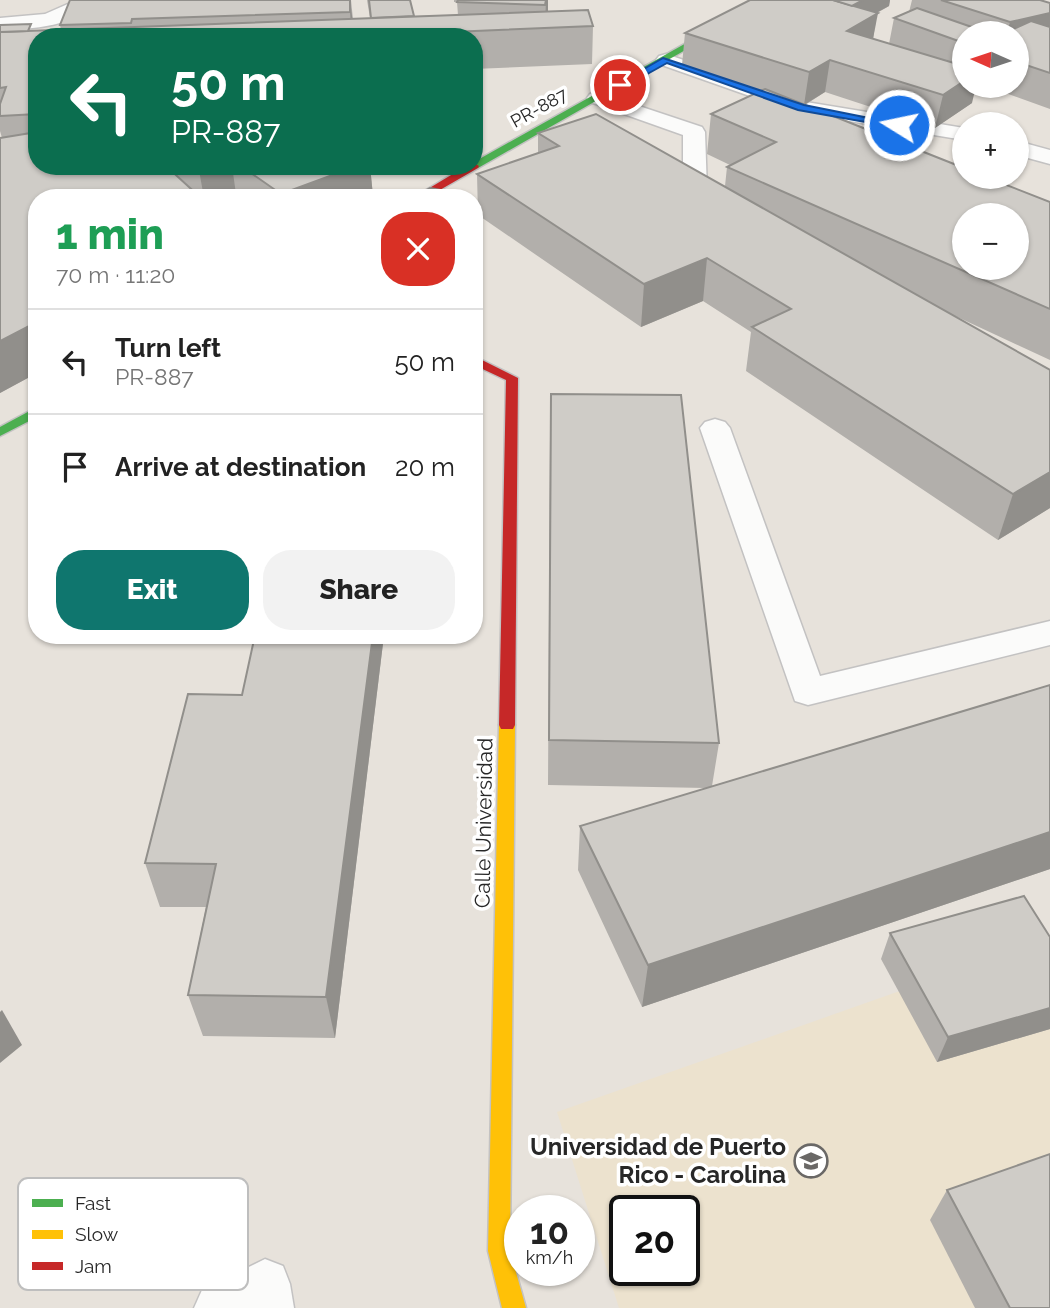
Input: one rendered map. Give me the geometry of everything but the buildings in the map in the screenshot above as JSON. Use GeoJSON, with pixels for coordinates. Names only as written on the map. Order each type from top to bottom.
{"type":"FeatureCollection","features":[{"type":"Feature","properties":{"kind":"street","name":"PR-887"},"geometry":{"type":"LineString","coordinates":[[483,161],[769,0]]}},
{"type":"Feature","properties":{"kind":"street","name":"PR-887"},"geometry":{"type":"LineString","coordinates":[[434,189],[458,175]]}},
{"type":"Feature","properties":{"kind":"street","name":"Calle Universidad"},"geometry":{"type":"LineString","coordinates":[[483,364],[512,378],[499,1251],[514,1308]]}},
{"type":"Feature","properties":{"kind":"street"},"geometry":{"type":"LineString","coordinates":[[0,432],[28,416]]}},
{"type":"Feature","properties":{"kind":"lane"},"geometry":{"type":"LineString","coordinates":[[0,24],[49,21],[70,14],[90,0]]}},
{"type":"Feature","properties":{"kind":"lane"},"geometry":{"type":"LineString","coordinates":[[666,60],[802,108],[952,132]]}},
{"type":"Feature","properties":{"kind":"lane"},"geometry":{"type":"LineString","coordinates":[[597,98],[694,132],[695,193],[713,209],[737,222]]}},
{"type":"Feature","properties":{"kind":"lane"},"geometry":{"type":"LineString","coordinates":[[1029,151],[1050,157]]}},
{"type":"Feature","properties":{"kind":"lane"},"geometry":{"type":"LineString","coordinates":[[715,428],[808,692],[1050,633]]}},
{"type":"Feature","properties":{"kind":"lane"},"geometry":{"type":"LineString","coordinates":[[220,1308],[265,1284],[268,1308]]}},
{"type":"Feature","properties":{"kind":"shaded area","name":"Universidad de Puerto Rico - Carolina"},"geometry":{"type":"Polygon","coordinates":[[[1050,938],[1050,1308],[619,1308],[612,1286],[700,1286],[700,1195],[609,1195],[609,1276],[595,1232],[595,1195],[583,1195],[557,1112],[1050,938]]]}},
{"type":"Feature","properties":{"kind":"traffic: fast"},"geometry":{"type":"LineString","coordinates":[[483,161],[769,0]]}},
{"type":"Feature","properties":{"kind":"traffic: fast"},"geometry":{"type":"LineString","coordinates":[[0,432],[28,416]]}},
{"type":"Feature","properties":{"kind":"traffic: slow"},"geometry":{"type":"LineString","coordinates":[[507,725],[499,1251],[514,1308]]}},
{"type":"Feature","properties":{"kind":"traffic: jam"},"geometry":{"type":"LineString","coordinates":[[434,189],[458,175]]}},
{"type":"Feature","properties":{"kind":"traffic: jam"},"geometry":{"type":"LineString","coordinates":[[483,364],[512,378],[507,725]]}},
{"type":"Feature","properties":{"kind":"place","name":"Universidad de Puerto Rico - Carolina"},"geometry":{"type":"Point","coordinates":[811,1161]}},
{"type":"Feature","properties":{"kind":"route"},"geometry":{"type":"LineString","coordinates":[[620,85],[666,60],[802,108],[899,125]]}}]}
